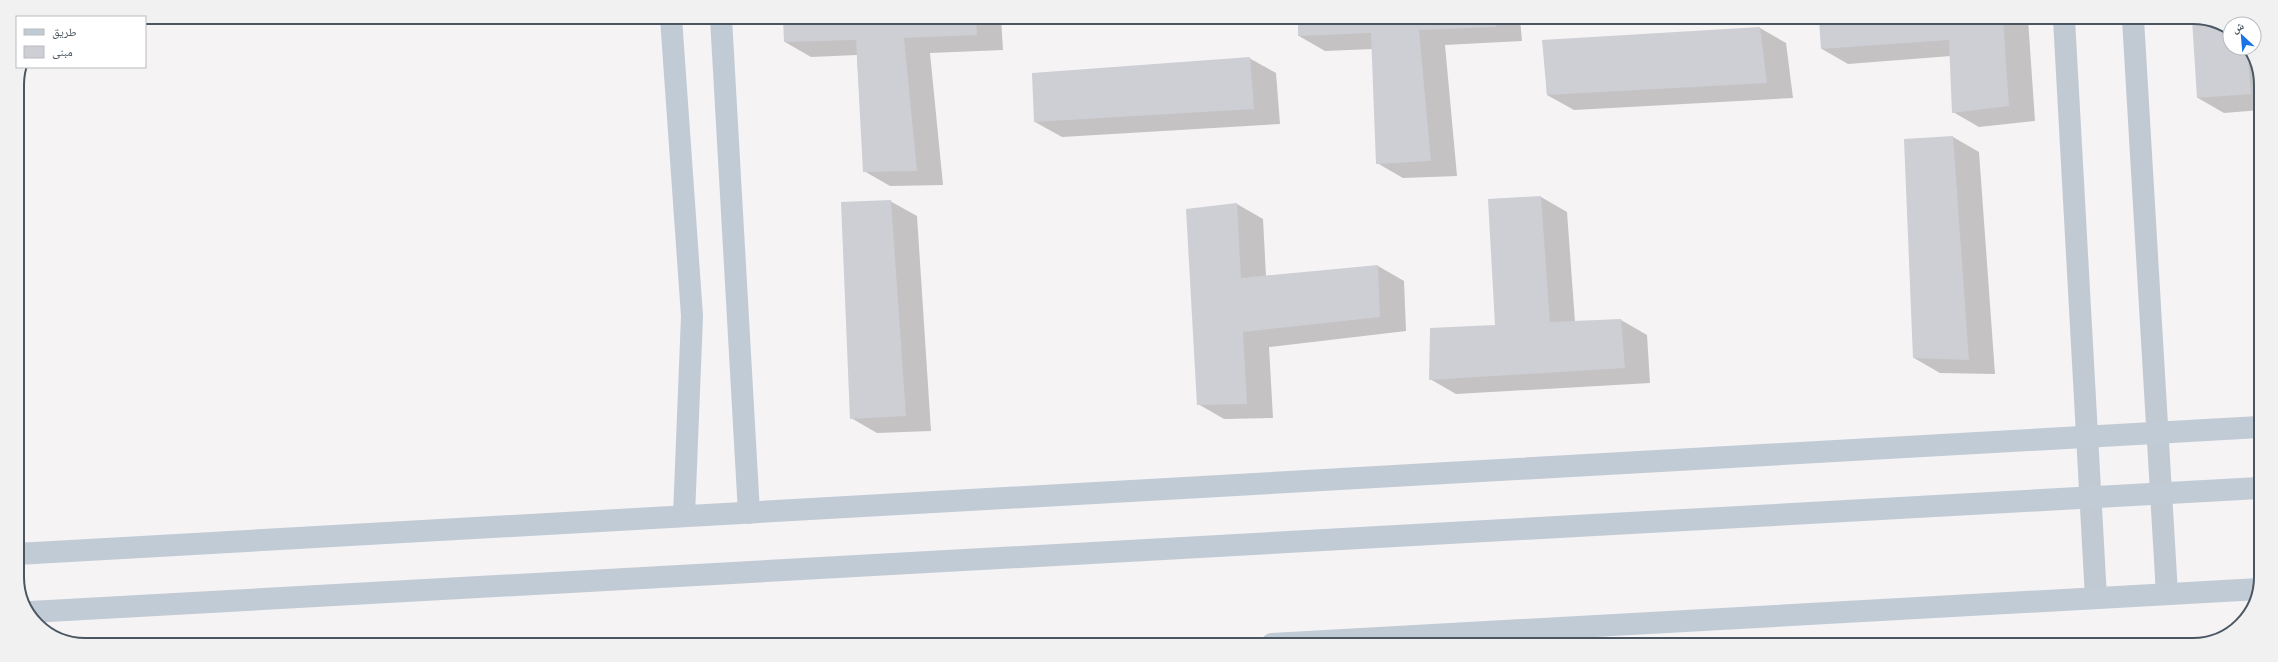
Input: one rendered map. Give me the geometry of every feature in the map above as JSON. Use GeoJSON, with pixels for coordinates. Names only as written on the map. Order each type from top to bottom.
{"type":"FeatureCollection","features":[{"type":"Feature","properties":{"kind":"main road"},"geometry":{"type":"LineString","coordinates":[[671,24],[692,316],[684,516]]}},
{"type":"Feature","properties":{"kind":"main road"},"geometry":{"type":"LineString","coordinates":[[721,24],[749,513]]}},
{"type":"Feature","properties":{"kind":"main road"},"geometry":{"type":"LineString","coordinates":[[24,554],[2254,426]]}},
{"type":"Feature","properties":{"kind":"main road"},"geometry":{"type":"LineString","coordinates":[[35,612],[2091,496],[2161,494],[2254,488]]}},
{"type":"Feature","properties":{"kind":"main road"},"geometry":{"type":"LineString","coordinates":[[1379,638],[2253,588]]}},
{"type":"Feature","properties":{"kind":"street"},"geometry":{"type":"LineString","coordinates":[[2064,24],[2096,598]]}},
{"type":"Feature","properties":{"kind":"street"},"geometry":{"type":"LineString","coordinates":[[2133,24],[2159,432],[2167,594]]}},
{"type":"Feature","properties":{"kind":"building"},"geometry":{"type":"Polygon","coordinates":[[[783,24],[976,24],[977,35],[904,38],[917,171],[863,172],[856,40],[784,42],[783,24]]]}},
{"type":"Feature","properties":{"kind":"building"},"geometry":{"type":"Polygon","coordinates":[[[1298,24],[1496,24],[1496,27],[1419,30],[1431,161],[1376,164],[1371,33],[1298,36],[1298,24]]]}},
{"type":"Feature","properties":{"kind":"building"},"geometry":{"type":"Polygon","coordinates":[[[1819,24],[2003,24],[2009,106],[1952,113],[1949,40],[1821,49],[1819,24]]]}},
{"type":"Feature","properties":{"kind":"building"},"geometry":{"type":"Polygon","coordinates":[[[2192,24],[2208,26],[2222,32],[2222,56],[2246,56],[2251,94],[2197,98],[2192,24]]]}},
{"type":"Feature","properties":{"kind":"building"},"geometry":{"type":"Polygon","coordinates":[[[1760,27],[1767,83],[1547,95],[1542,40],[1760,27]]]}},
{"type":"Feature","properties":{"kind":"building"},"geometry":{"type":"Polygon","coordinates":[[[1250,57],[1254,109],[1034,122],[1032,73],[1250,57]]]}},
{"type":"Feature","properties":{"kind":"building"},"geometry":{"type":"Polygon","coordinates":[[[1953,136],[1969,360],[1913,358],[1904,139],[1953,136]]]}},
{"type":"Feature","properties":{"kind":"building"},"geometry":{"type":"Polygon","coordinates":[[[1541,196],[1550,322],[1621,319],[1625,368],[1429,380],[1430,328],[1495,325],[1488,199],[1541,196]]]}},
{"type":"Feature","properties":{"kind":"building"},"geometry":{"type":"Polygon","coordinates":[[[891,200],[906,416],[850,419],[841,202],[891,200]]]}},
{"type":"Feature","properties":{"kind":"building"},"geometry":{"type":"Polygon","coordinates":[[[1237,203],[1241,278],[1378,265],[1380,317],[1243,332],[1247,404],[1197,405],[1186,209],[1237,203]]]}}]}
